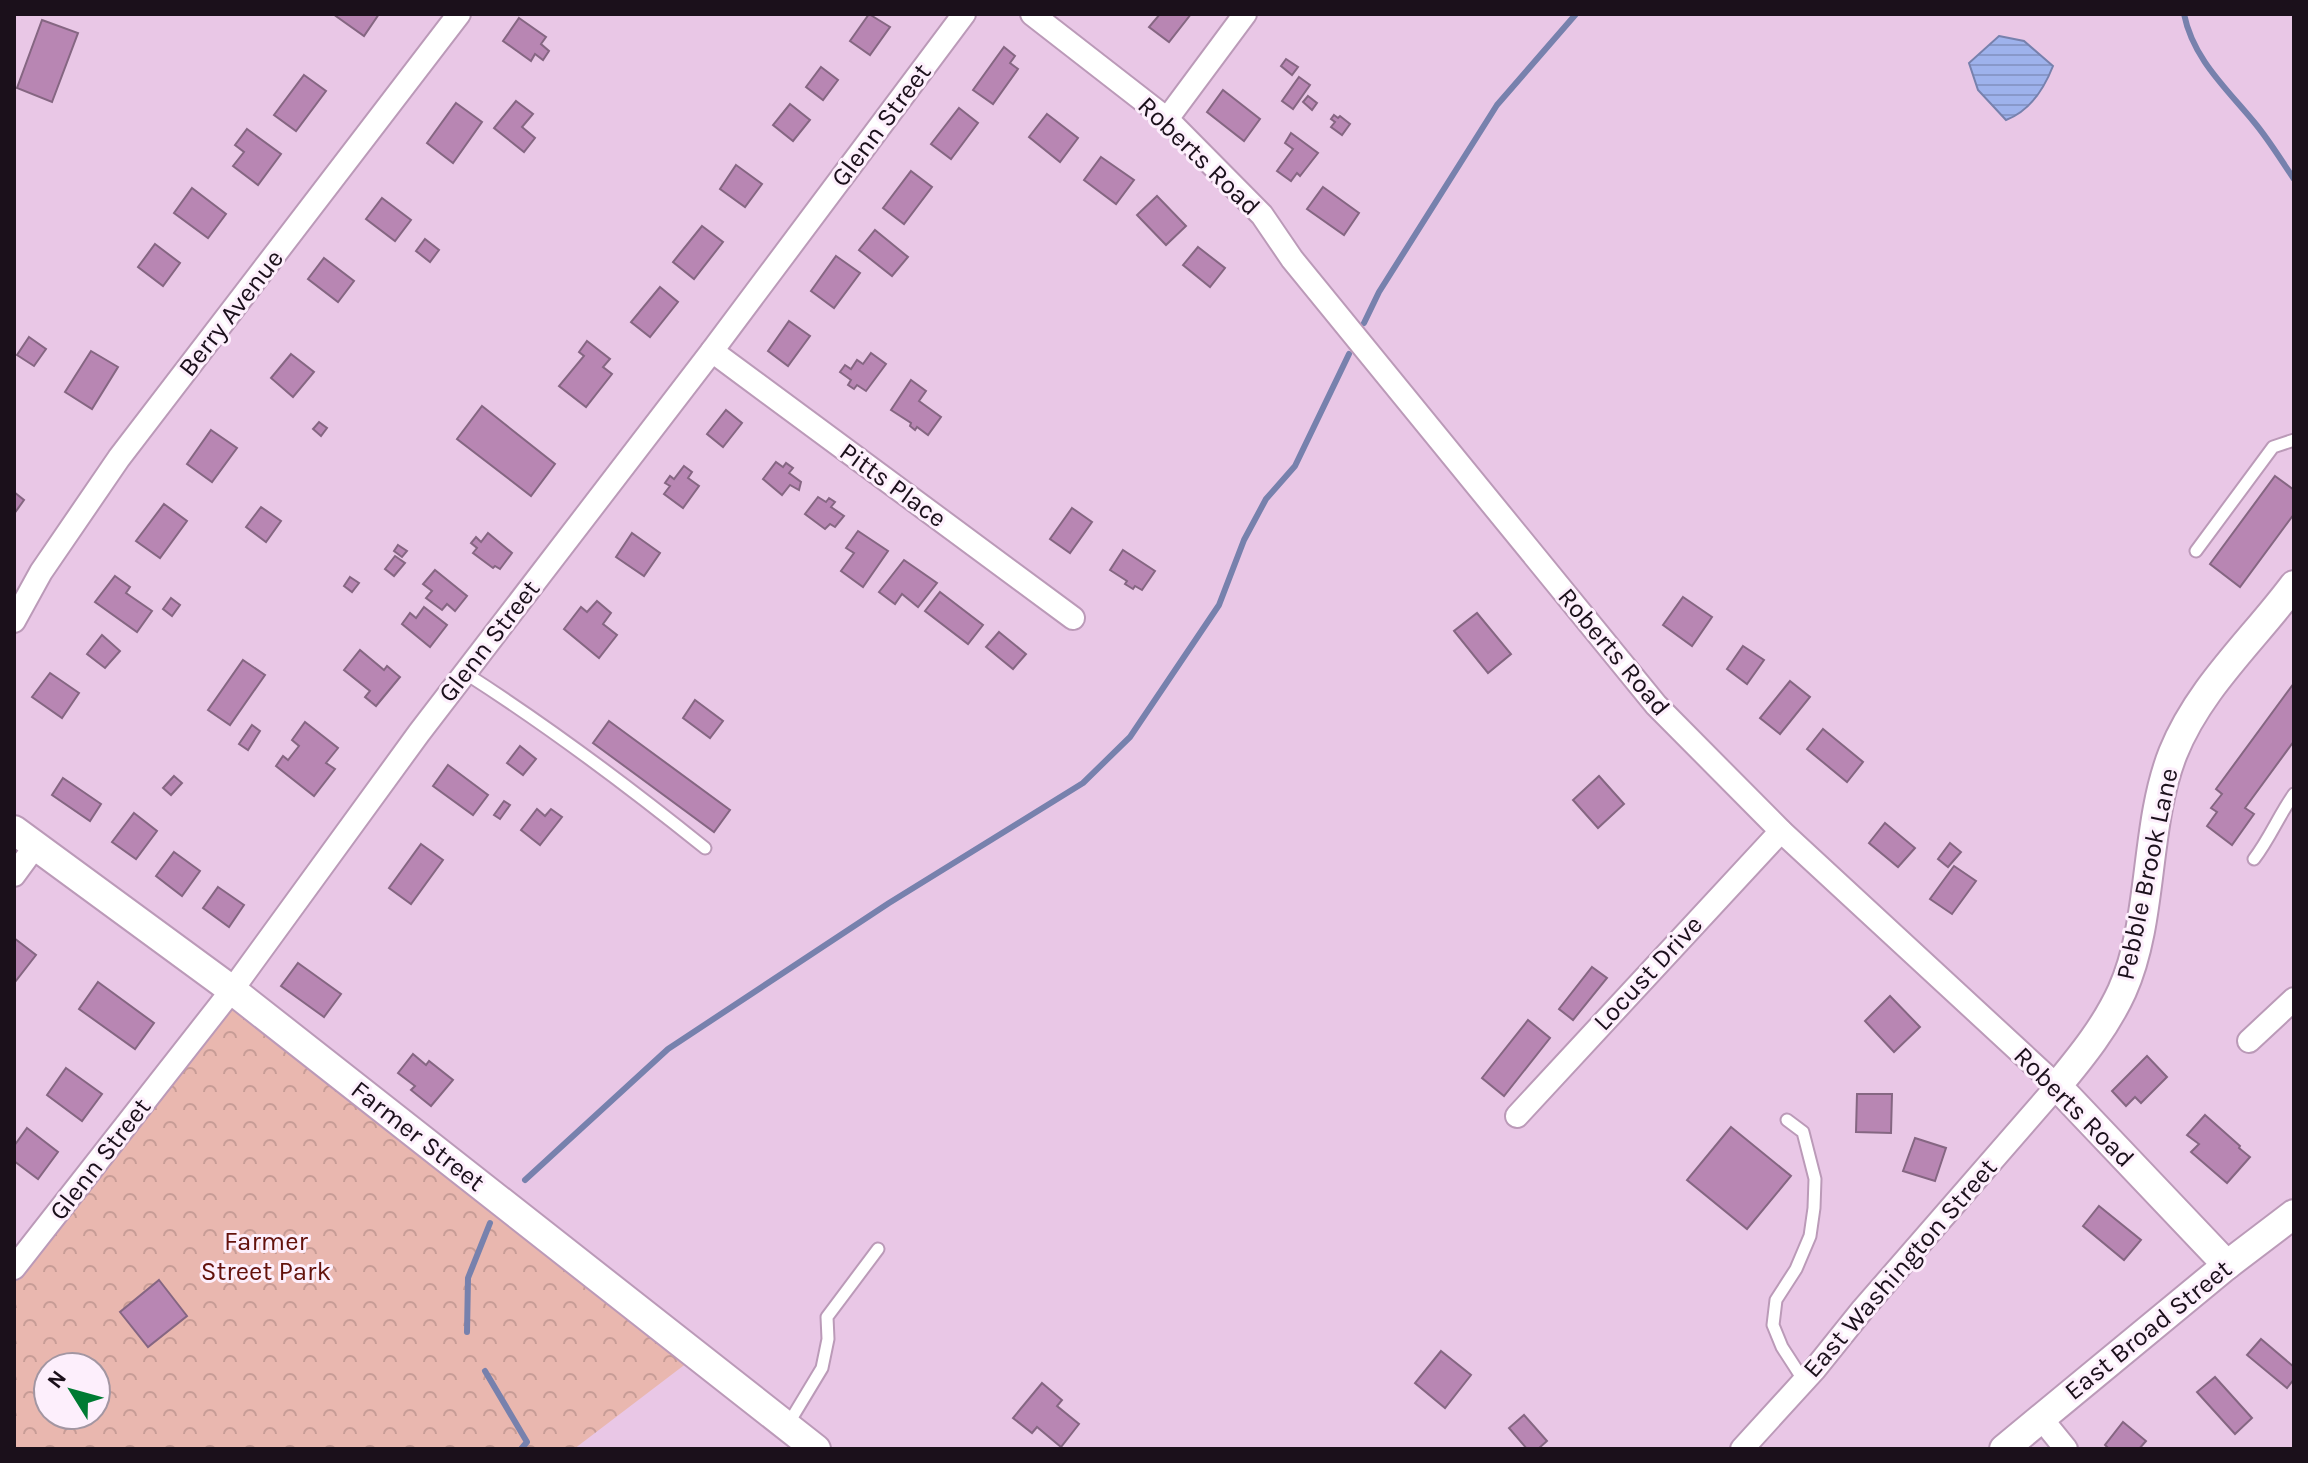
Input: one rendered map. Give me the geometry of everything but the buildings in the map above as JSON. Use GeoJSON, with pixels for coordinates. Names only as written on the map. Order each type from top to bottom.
{"type":"FeatureCollection","features":[{"type":"Feature","properties":{"kind":"street","name":"Berry Avenue"},"geometry":{"type":"LineString","coordinates":[[14,621],[41,572],[119,458],[459,14]]}},
{"type":"Feature","properties":{"kind":"street","name":"Glenn Street"},"geometry":{"type":"LineString","coordinates":[[14,1268],[232,990],[465,673],[712,351],[964,14]]}},
{"type":"Feature","properties":{"kind":"street","name":"Roberts Road"},"geometry":{"type":"LineString","coordinates":[[1032,14],[1167,119],[1262,215],[1292,259],[1656,705],[1781,831],[2057,1086],[2227,1265]]}},
{"type":"Feature","properties":{"kind":"street"},"geometry":{"type":"LineString","coordinates":[[1167,119],[1245,14]]}},
{"type":"Feature","properties":{"kind":"street","name":"Pitts Place"},"geometry":{"type":"LineString","coordinates":[[712,351],[1073,618]]}},
{"type":"Feature","properties":{"kind":"street","name":"Pebble Brook Lane"},"geometry":{"type":"LineString","coordinates":[[2057,1086],[2089,1047],[2123,988],[2138,935],[2157,812],[2172,756],[2182,733],[2203,698],[2292,592]]}},
{"type":"Feature","properties":{"kind":"street","name":"Locust Drive"},"geometry":{"type":"LineString","coordinates":[[1517,1116],[1781,831]]}},
{"type":"Feature","properties":{"kind":"street"},"geometry":{"type":"LineString","coordinates":[[14,875],[25,837]]}},
{"type":"Feature","properties":{"kind":"street","name":"Farmer Street"},"geometry":{"type":"LineString","coordinates":[[25,837],[232,990],[816,1449]]}},
{"type":"Feature","properties":{"kind":"street"},"geometry":{"type":"LineString","coordinates":[[2249,1041],[2294,999]]}},
{"type":"Feature","properties":{"kind":"street","name":"East Washington Street"},"geometry":{"type":"LineString","coordinates":[[1742,1449],[2057,1086]]}},
{"type":"Feature","properties":{"kind":"street","name":"East Broad Street"},"geometry":{"type":"LineString","coordinates":[[2004,1449],[2227,1265],[2294,1214]]}},
{"type":"Feature","properties":{"kind":"street"},"geometry":{"type":"LineString","coordinates":[[2040,1417],[2066,1449]]}},
{"type":"Feature","properties":{"kind":"lane"},"geometry":{"type":"LineString","coordinates":[[2196,551],[2273,447],[2294,440]]}},
{"type":"Feature","properties":{"kind":"lane"},"geometry":{"type":"LineString","coordinates":[[465,673],[645,800],[705,848]]}},
{"type":"Feature","properties":{"kind":"lane"},"geometry":{"type":"LineString","coordinates":[[2254,859],[2270,837],[2277,817],[2294,794]]}},
{"type":"Feature","properties":{"kind":"lane"},"geometry":{"type":"LineString","coordinates":[[1787,1120],[1803,1132],[1815,1179],[1814,1208],[1810,1236],[1796,1269],[1776,1300],[1773,1325],[1782,1347],[1804,1381]]}},
{"type":"Feature","properties":{"kind":"lane"},"geometry":{"type":"LineString","coordinates":[[787,1426],[822,1368],[828,1339],[827,1317],[878,1249]]}},
{"type":"Feature","properties":{"kind":"green space","name":"Farmer Street Park"},"geometry":{"type":"Polygon","coordinates":[[[226,985],[704,1350],[574,1449],[14,1449],[14,1280],[226,985]]]}},
{"type":"Feature","properties":{"kind":"water"},"geometry":{"type":"Polygon","coordinates":[[[1999,36],[2024,41],[2053,66],[2035,98],[2022,111],[2006,120],[1978,90],[1969,63],[1999,36]]]}},
{"type":"Feature","properties":{"kind":"waterway"},"geometry":{"type":"LineString","coordinates":[[1364,323],[1379,292],[1497,105],[1576,14]]}},
{"type":"Feature","properties":{"kind":"waterway"},"geometry":{"type":"LineString","coordinates":[[2184,14],[2188,30],[2203,59],[2294,179]]}},
{"type":"Feature","properties":{"kind":"waterway"},"geometry":{"type":"LineString","coordinates":[[525,1180],[668,1049],[889,903],[1083,783],[1130,737],[1219,605],[1244,540],[1266,499],[1295,466],[1349,354]]}},
{"type":"Feature","properties":{"kind":"waterway"},"geometry":{"type":"LineString","coordinates":[[467,1332],[468,1278],[490,1223]]}},
{"type":"Feature","properties":{"kind":"waterway"},"geometry":{"type":"LineString","coordinates":[[485,1371],[527,1442],[521,1449]]}}]}
